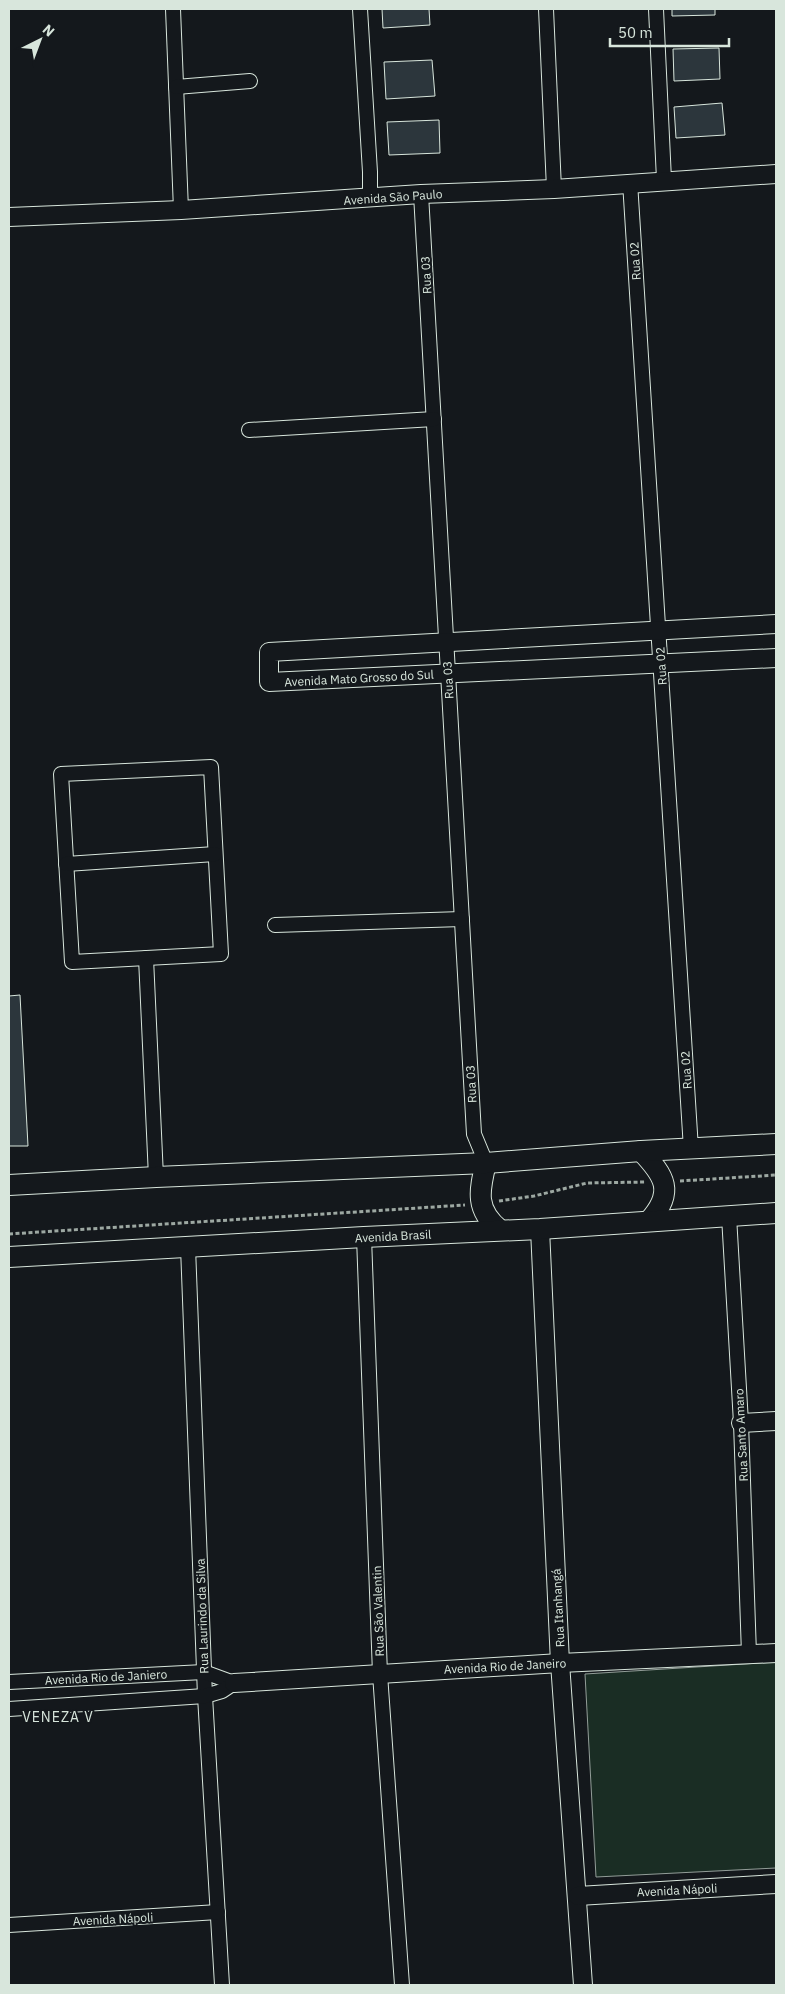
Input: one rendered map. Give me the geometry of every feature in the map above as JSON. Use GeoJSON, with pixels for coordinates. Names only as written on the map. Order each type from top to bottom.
{"type":"FeatureCollection","features":[{"type":"Feature","properties":{"kind":"main road"},"geometry":{"type":"LineString","coordinates":[[9,1185],[486,1163],[641,1151],[776,1144]]}},
{"type":"Feature","properties":{"kind":"main road"},"geometry":{"type":"LineString","coordinates":[[641,1151],[657,1168],[664,1182],[664,1200],[658,1211],[649,1221]]}},
{"type":"Feature","properties":{"kind":"main road"},"geometry":{"type":"LineString","coordinates":[[486,1163],[480,1188],[481,1204],[483,1213],[500,1230]]}},
{"type":"Feature","properties":{"kind":"main road","name":"Avenida Brasil"},"geometry":{"type":"LineString","coordinates":[[9,1257],[540,1229],[776,1213]]}},
{"type":"Feature","properties":{"kind":"street"},"geometry":{"type":"LineString","coordinates":[[172,9],[180,210]]}},
{"type":"Feature","properties":{"kind":"street"},"geometry":{"type":"LineString","coordinates":[[360,9],[370,199]]}},
{"type":"Feature","properties":{"kind":"street"},"geometry":{"type":"LineString","coordinates":[[546,9],[554,188]]}},
{"type":"Feature","properties":{"kind":"street"},"geometry":{"type":"LineString","coordinates":[[656,9],[664,180]]}},
{"type":"Feature","properties":{"kind":"street"},"geometry":{"type":"LineString","coordinates":[[176,87],[250,81]]}},
{"type":"Feature","properties":{"kind":"street","name":"Avenida São Paulo"},"geometry":{"type":"LineString","coordinates":[[9,217],[180,210],[776,174]]}},
{"type":"Feature","properties":{"kind":"street","name":"Rua 02"},"geometry":{"type":"LineString","coordinates":[[630,182],[691,1149]]}},
{"type":"Feature","properties":{"kind":"street","name":"Rua 03"},"geometry":{"type":"LineString","coordinates":[[421,194],[474,1134],[486,1163]]}},
{"type":"Feature","properties":{"kind":"street"},"geometry":{"type":"LineString","coordinates":[[249,430],[434,419]]}},
{"type":"Feature","properties":{"kind":"street","name":"Avenida Mato Grosso do Sul"},"geometry":{"type":"LineString","coordinates":[[776,624],[269,652],[269,682],[776,658]]}},
{"type":"Feature","properties":{"kind":"street"},"geometry":{"type":"LineString","coordinates":[[211,767],[220,954],[72,962],[66,864],[61,774],[211,767]]}},
{"type":"Feature","properties":{"kind":"street"},"geometry":{"type":"LineString","coordinates":[[66,864],[215,854]]}},
{"type":"Feature","properties":{"kind":"street"},"geometry":{"type":"LineString","coordinates":[[275,925],[462,919]]}},
{"type":"Feature","properties":{"kind":"street"},"geometry":{"type":"LineString","coordinates":[[146,958],[156,1177]]}},
{"type":"Feature","properties":{"kind":"street","name":"Rua Santo Amaro"},"geometry":{"type":"LineString","coordinates":[[729,1216],[741,1423],[749,1654]]}},
{"type":"Feature","properties":{"kind":"street","name":"Rua Itanhangá"},"geometry":{"type":"LineString","coordinates":[[540,1229],[560,1663],[584,1985]]}},
{"type":"Feature","properties":{"kind":"street","name":"Rua São Valentin"},"geometry":{"type":"LineString","coordinates":[[364,1237],[380,1674],[402,1985]]}},
{"type":"Feature","properties":{"kind":"street","name":"Rua Laurindo da Silva"},"geometry":{"type":"LineString","coordinates":[[188,1247],[205,1696],[222,1985]]}},
{"type":"Feature","properties":{"kind":"street"},"geometry":{"type":"LineString","coordinates":[[741,1423],[776,1421]]}},
{"type":"Feature","properties":{"kind":"street","name":"Avenida Rio de Janeiro"},"geometry":{"type":"LineString","coordinates":[[204,1672],[234,1683],[560,1663],[776,1653]]}},
{"type":"Feature","properties":{"kind":"street","name":"Avenida Rio de Janiero"},"geometry":{"type":"LineString","coordinates":[[9,1682],[204,1672]]}},
{"type":"Feature","properties":{"kind":"street","name":"Avenida Rio de Janeiro"},"geometry":{"type":"LineString","coordinates":[[9,1709],[205,1696],[222,1691],[234,1683]]}},
{"type":"Feature","properties":{"kind":"street","name":"Avenida Nápoli"},"geometry":{"type":"LineString","coordinates":[[578,1896],[776,1884]]}},
{"type":"Feature","properties":{"kind":"street","name":"Avenida Nápoli"},"geometry":{"type":"LineString","coordinates":[[9,1925],[218,1912]]}},
{"type":"Feature","properties":{"kind":"path"},"geometry":{"type":"LineString","coordinates":[[9,1234],[481,1204],[534,1196],[587,1183],[664,1182],[776,1175]]}},
{"type":"Feature","properties":{"kind":"green space"},"geometry":{"type":"Polygon","coordinates":[[[776,1662],[776,1868],[596,1877],[585,1674],[776,1662]]]}},
{"type":"Feature","properties":{"kind":"building"},"geometry":{"type":"Polygon","coordinates":[[[382,9],[429,9],[430,25],[383,28],[382,9]]]}},
{"type":"Feature","properties":{"kind":"building"},"geometry":{"type":"Polygon","coordinates":[[[672,9],[715,9],[715,15],[672,16],[672,9]]]}},
{"type":"Feature","properties":{"kind":"building"},"geometry":{"type":"Polygon","coordinates":[[[719,48],[720,79],[674,81],[673,49],[719,48]]]}},
{"type":"Feature","properties":{"kind":"building"},"geometry":{"type":"Polygon","coordinates":[[[432,60],[435,96],[386,99],[384,62],[432,60]]]}},
{"type":"Feature","properties":{"kind":"building"},"geometry":{"type":"Polygon","coordinates":[[[722,103],[725,135],[676,138],[674,107],[722,103]]]}},
{"type":"Feature","properties":{"kind":"building"},"geometry":{"type":"Polygon","coordinates":[[[439,120],[440,153],[389,155],[387,122],[439,120]]]}},
{"type":"Feature","properties":{"kind":"building"},"geometry":{"type":"Polygon","coordinates":[[[20,995],[28,1146],[9,1146],[9,996],[20,995]]]}},
{"type":"Feature","properties":{"kind":"district","name":"VENEZA V"},"geometry":{"type":"Point","coordinates":[58,1717]}}]}
